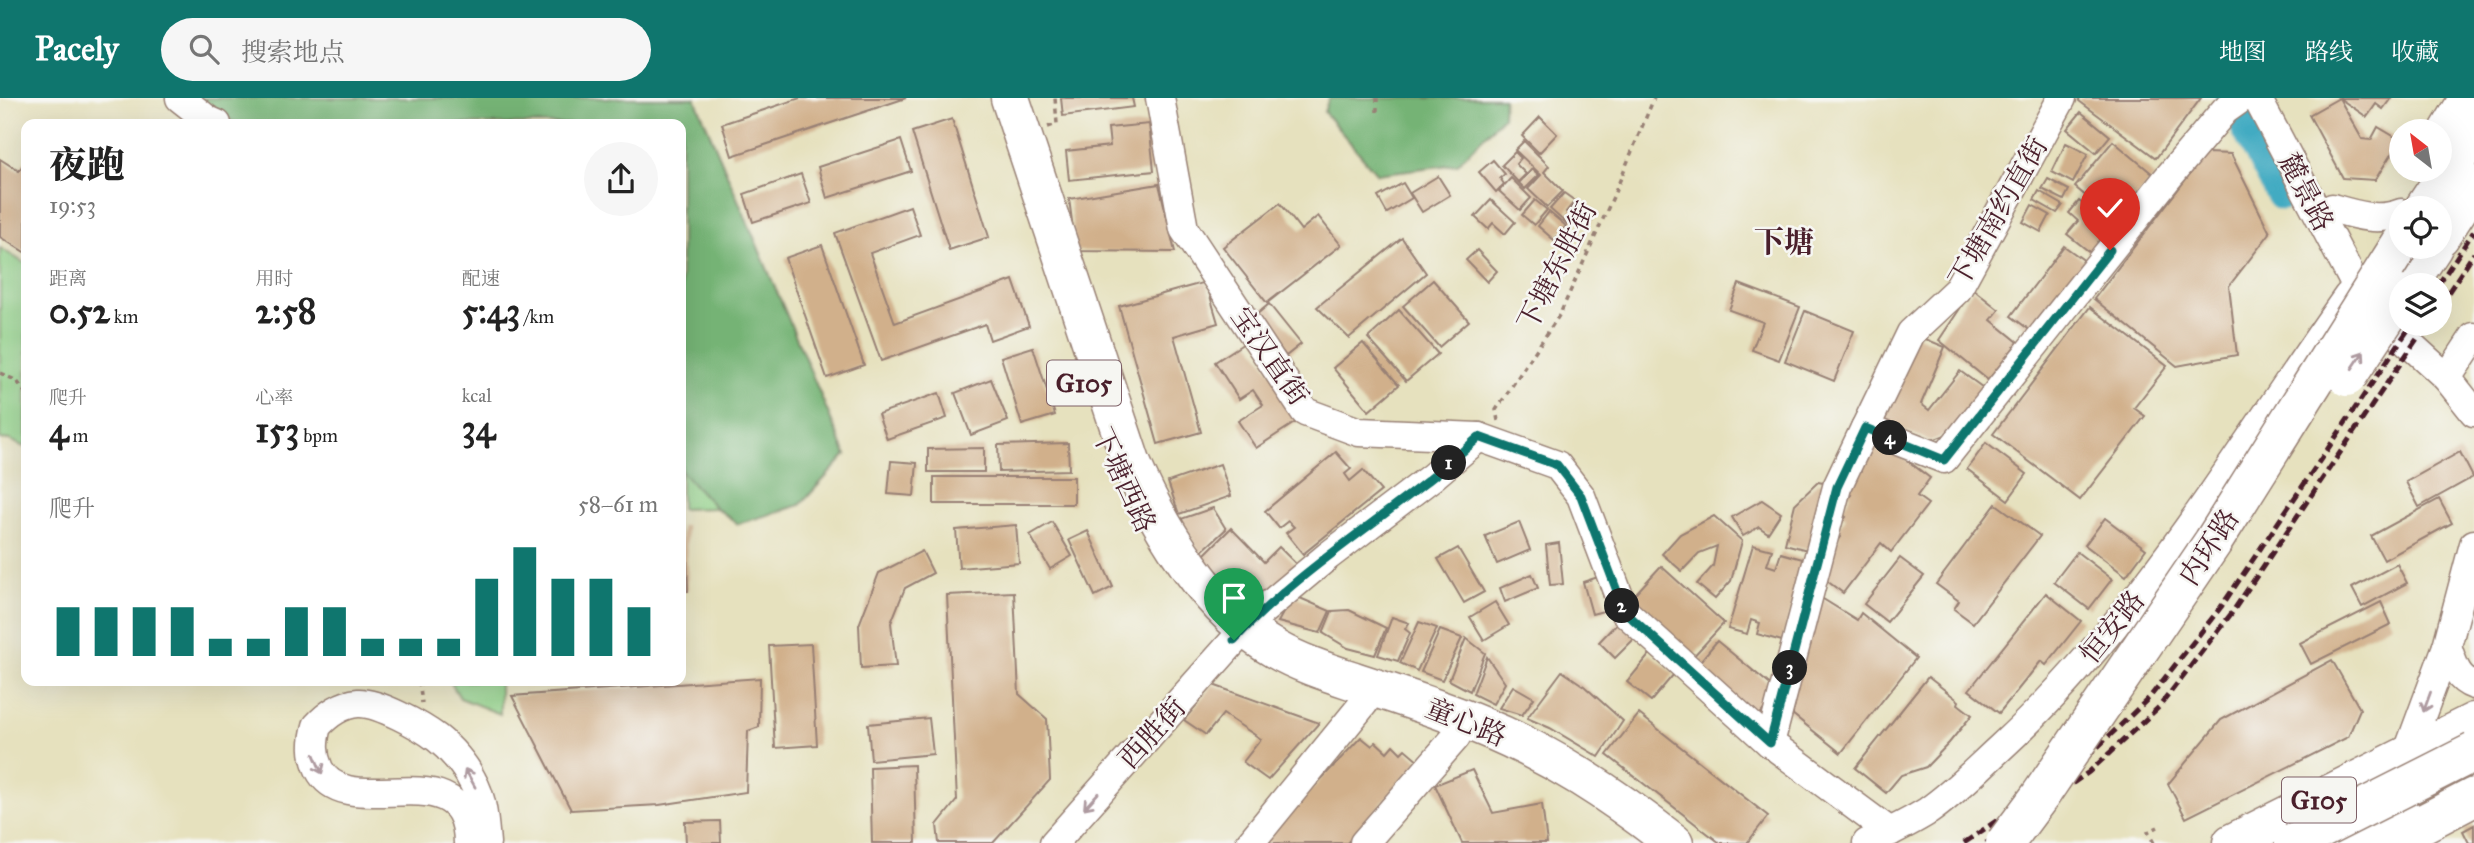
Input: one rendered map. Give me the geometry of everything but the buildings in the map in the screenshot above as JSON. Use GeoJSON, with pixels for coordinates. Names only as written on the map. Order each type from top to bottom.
{"type":"FeatureCollection","features":[{"type":"Feature","properties":{"kind":"highway","name":"下塘西路"},"geometry":{"type":"LineString","coordinates":[[989,98],[1118,477],[1147,533],[1169,566],[1197,601],[1239,634]]}},
{"type":"Feature","properties":{"kind":"highway","name":"下塘西路"},"geometry":{"type":"LineString","coordinates":[[1010,98],[1122,438],[1142,487],[1183,557],[1239,634]]}},
{"type":"Feature","properties":{"kind":"highway"},"geometry":{"type":"LineString","coordinates":[[2452,126],[2469,98]]}},
{"type":"Feature","properties":{"kind":"highway"},"geometry":{"type":"LineString","coordinates":[[2432,196],[2474,133]]}},
{"type":"Feature","properties":{"kind":"highway"},"geometry":{"type":"LineString","coordinates":[[2452,219],[2474,185]]}},
{"type":"Feature","properties":{"kind":"highway","name":"内环路"},"geometry":{"type":"LineString","coordinates":[[2005,843],[2213,542],[2394,259]]}},
{"type":"Feature","properties":{"kind":"highway","name":"内环路"},"geometry":{"type":"LineString","coordinates":[[2033,843],[2389,313]]}},
{"type":"Feature","properties":{"kind":"highway","name":"童心路"},"geometry":{"type":"LineString","coordinates":[[1239,634],[1279,671],[1456,737],[1539,773],[1634,829],[1674,843]]}},
{"type":"Feature","properties":{"kind":"highway","name":"童心路"},"geometry":{"type":"LineString","coordinates":[[1239,634],[1298,660],[1454,715],[1522,744],[1572,769],[1634,829]]}},
{"type":"Feature","properties":{"kind":"highway","name":"G105"},"geometry":{"type":"LineString","coordinates":[[2232,843],[2474,722]]}},
{"type":"Feature","properties":{"kind":"highway"},"geometry":{"type":"LineString","coordinates":[[2294,843],[2474,752]]}},
{"type":"Feature","properties":{"kind":"highway"},"geometry":{"type":"LineString","coordinates":[[2317,843],[2474,762]]}},
{"type":"Feature","properties":{"kind":"highway"},"geometry":{"type":"LineString","coordinates":[[2337,843],[2474,773]]}},
{"type":"Feature","properties":{"kind":"highway"},"geometry":{"type":"LineString","coordinates":[[2303,843],[2353,784]]}},
{"type":"Feature","properties":{"kind":"highway","name":"G105"},"geometry":{"type":"LineString","coordinates":[[2386,843],[2474,797]]}},
{"type":"Feature","properties":{"kind":"highway"},"geometry":{"type":"LineString","coordinates":[[1634,829],[1651,809],[1666,816],[1701,843]]}},
{"type":"Feature","properties":{"kind":"street"},"geometry":{"type":"LineString","coordinates":[[180,98],[207,119]]}},
{"type":"Feature","properties":{"kind":"street","name":"宝汉直街"},"geometry":{"type":"LineString","coordinates":[[1160,98],[1184,229],[1305,411],[1359,432],[1491,441],[1557,465],[1581,496],[1625,612],[1879,838]]}},
{"type":"Feature","properties":{"kind":"street","name":"下塘南约直街"},"geometry":{"type":"LineString","coordinates":[[1770,743],[1837,487],[1911,332],[1957,289],[2062,98]]}},
{"type":"Feature","properties":{"kind":"street","name":"麓景路"},"geometry":{"type":"LineString","coordinates":[[2258,98],[2356,284],[2390,327],[2447,378],[2474,412]]}},
{"type":"Feature","properties":{"kind":"street","name":"麓景路"},"geometry":{"type":"LineString","coordinates":[[2274,98],[2347,235],[2353,254],[2356,284]]}},
{"type":"Feature","properties":{"kind":"street"},"geometry":{"type":"LineString","coordinates":[[1865,428],[1944,460],[2166,180],[2233,104]]}},
{"type":"Feature","properties":{"kind":"street"},"geometry":{"type":"LineString","coordinates":[[2452,150],[2474,118]]}},
{"type":"Feature","properties":{"kind":"street"},"geometry":{"type":"LineString","coordinates":[[2332,208],[2368,218],[2389,216]]}},
{"type":"Feature","properties":{"kind":"street","name":"恒安路"},"geometry":{"type":"LineString","coordinates":[[1879,838],[1927,811],[1950,793],[2026,723],[2098,647],[2191,522],[2356,284],[2389,258]]}},
{"type":"Feature","properties":{"kind":"street"},"geometry":{"type":"LineString","coordinates":[[2447,378],[2474,338]]}},
{"type":"Feature","properties":{"kind":"street","name":"西胜街"},"geometry":{"type":"LineString","coordinates":[[1054,843],[1239,634],[1328,556],[1392,508],[1491,441]]}},
{"type":"Feature","properties":{"kind":"street"},"geometry":{"type":"LineString","coordinates":[[2406,757],[2447,646],[2474,544]]}},
{"type":"Feature","properties":{"kind":"street"},"geometry":{"type":"LineString","coordinates":[[2447,646],[2457,675],[2474,685]]}},
{"type":"Feature","properties":{"kind":"street"},"geometry":{"type":"LineString","coordinates":[[357,703],[377,705],[438,739],[464,767],[472,780],[483,812],[474,839],[463,814],[447,798],[424,790],[357,792],[329,783],[321,773],[313,750],[317,726],[338,709],[357,703]]}},
{"type":"Feature","properties":{"kind":"street"},"geometry":{"type":"LineString","coordinates":[[1250,843],[1364,703]]}},
{"type":"Feature","properties":{"kind":"street"},"geometry":{"type":"LineString","coordinates":[[1364,843],[1456,737]]}},
{"type":"Feature","properties":{"kind":"path"},"geometry":{"type":"LineString","coordinates":[[1377,98],[1377,112]]}},
{"type":"Feature","properties":{"kind":"path","name":"下塘东胜街"},"geometry":{"type":"LineString","coordinates":[[1491,441],[1496,410],[1560,314],[1654,98]]}},
{"type":"Feature","properties":{"kind":"path"},"geometry":{"type":"LineString","coordinates":[[0,373],[17,381],[21,387]]}},
{"type":"Feature","properties":{"kind":"path"},"geometry":{"type":"LineString","coordinates":[[2154,843],[2148,832],[2158,827]]}},
{"type":"Feature","properties":{"kind":"green space"},"geometry":{"type":"Polygon","coordinates":[[[198,98],[695,98],[846,455],[800,505],[738,524],[716,508],[686,476],[686,119],[227,119],[210,111],[198,98]]]}},
{"type":"Feature","properties":{"kind":"green space"},"geometry":{"type":"Polygon","coordinates":[[[1329,98],[1504,98],[1503,117],[1457,164],[1377,174],[1324,112],[1329,98]]]}},
{"type":"Feature","properties":{"kind":"green space"},"geometry":{"type":"Polygon","coordinates":[[[0,248],[21,261],[21,446],[0,439],[0,248]]]}},
{"type":"Feature","properties":{"kind":"green space"},"geometry":{"type":"Polygon","coordinates":[[[686,476],[716,508],[686,509],[686,476]]]}},
{"type":"Feature","properties":{"kind":"green space"},"geometry":{"type":"Polygon","coordinates":[[[453,686],[500,686],[500,714],[460,698],[453,686]]]}},
{"type":"Feature","properties":{"kind":"waterway"},"geometry":{"type":"LineString","coordinates":[[2232,98],[2282,194]]}},
{"type":"Feature","properties":{"kind":"railway"},"geometry":{"type":"LineString","coordinates":[[2446,273],[2474,231]]}},
{"type":"Feature","properties":{"kind":"railway"},"geometry":{"type":"LineString","coordinates":[[2452,287],[2474,253]]}},
{"type":"Feature","properties":{"kind":"railway"},"geometry":{"type":"LineString","coordinates":[[1964,843],[2081,763],[2149,698],[2221,607],[2404,336]]}},
{"type":"Feature","properties":{"kind":"railway"},"geometry":{"type":"LineString","coordinates":[[1986,843],[2089,772],[2159,707],[2231,614],[2419,336]]}},
{"type":"Feature","properties":{"kind":"district","name":"下塘"},"geometry":{"type":"Point","coordinates":[1784,242]}},
{"type":"Feature","properties":{"kind":"route"},"geometry":{"type":"LineString","coordinates":[[1234,640],[1284,592],[1479,437],[1557,465],[1581,496],[1625,612],[1770,743],[1837,487],[1865,428],[1944,460],[2110,250]]}}]}
